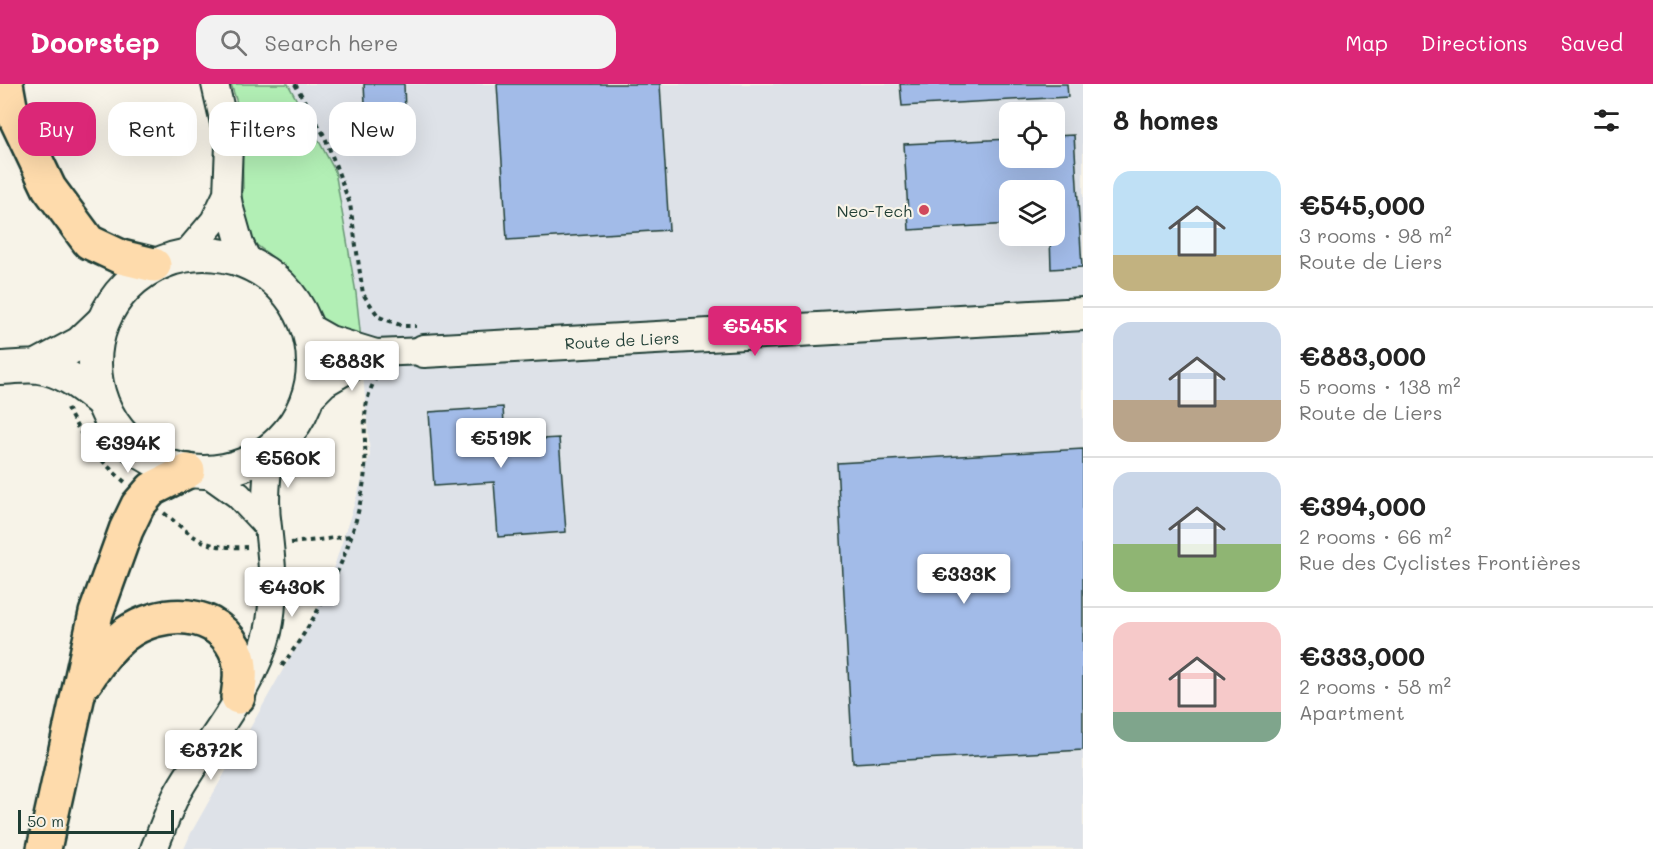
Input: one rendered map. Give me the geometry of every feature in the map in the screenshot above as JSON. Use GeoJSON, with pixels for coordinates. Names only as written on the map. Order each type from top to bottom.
{"type":"FeatureCollection","features":[{"type":"Feature","properties":{"kind":"highway"},"geometry":{"type":"LineString","coordinates":[[6,84],[10,106],[49,188],[89,242],[121,257],[154,265]]}},
{"type":"Feature","properties":{"kind":"highway"},"geometry":{"type":"LineString","coordinates":[[44,849],[96,614],[132,516],[152,489],[198,472]]}},
{"type":"Feature","properties":{"kind":"highway"},"geometry":{"type":"LineString","coordinates":[[78,692],[103,656],[125,634],[154,620],[182,616],[204,620],[221,630],[228,638],[238,658],[241,678],[238,697]]}},
{"type":"Feature","properties":{"kind":"street"},"geometry":{"type":"LineString","coordinates":[[215,84],[229,145],[227,194],[233,222],[249,263]]}},
{"type":"Feature","properties":{"kind":"street"},"geometry":{"type":"LineString","coordinates":[[186,255],[214,221],[227,194]]}},
{"type":"Feature","properties":{"kind":"street"},"geometry":{"type":"LineString","coordinates":[[186,255],[221,255],[249,263],[274,279],[295,302],[307,326],[313,355],[313,371],[306,402],[298,420],[287,435],[270,450],[246,464],[227,470],[198,472],[169,467],[150,459],[134,448],[114,425],[100,400],[95,379],[96,342],[111,304],[138,275],[154,265],[186,255]]}},
{"type":"Feature","properties":{"kind":"street","name":"Route de Liers"},"geometry":{"type":"LineString","coordinates":[[306,402],[325,383],[424,351],[1083,314]]}},
{"type":"Feature","properties":{"kind":"street"},"geometry":{"type":"LineString","coordinates":[[37,366],[80,343],[102,322]]}},
{"type":"Feature","properties":{"kind":"street","name":"Route de Liers"},"geometry":{"type":"LineString","coordinates":[[307,326],[380,365]]}},
{"type":"Feature","properties":{"kind":"street"},"geometry":{"type":"LineString","coordinates":[[0,368],[37,366],[71,378],[100,400]]}},
{"type":"Feature","properties":{"kind":"street"},"geometry":{"type":"LineString","coordinates":[[154,849],[178,792],[238,697],[259,659],[268,630],[273,579],[267,526],[266,483],[270,450]]}},
{"type":"Feature","properties":{"kind":"street"},"geometry":{"type":"LineString","coordinates":[[198,472],[238,495],[267,526]]}},
{"type":"Feature","properties":{"kind":"path"},"geometry":{"type":"LineString","coordinates":[[295,84],[325,137],[350,204],[363,294],[379,317],[403,326],[424,326],[424,351]]}},
{"type":"Feature","properties":{"kind":"path"},"geometry":{"type":"LineString","coordinates":[[281,668],[318,609],[352,536],[365,471],[366,400],[380,365]]}},
{"type":"Feature","properties":{"kind":"shaded area"},"geometry":{"type":"Polygon","coordinates":[[[288,84],[1083,84],[1083,849],[184,849],[325,595],[370,455],[356,293],[335,171],[317,138],[317,102],[298,102],[288,84]]]}},
{"type":"Feature","properties":{"kind":"green space"},"geometry":{"type":"Polygon","coordinates":[[[231,84],[288,84],[298,102],[237,102],[231,84]]]}},
{"type":"Feature","properties":{"kind":"green space"},"geometry":{"type":"Polygon","coordinates":[[[317,138],[335,171],[356,293],[361,340],[327,329],[306,291],[290,271],[249,239],[238,211],[243,190],[242,156],[317,156],[317,138]]]}},
{"type":"Feature","properties":{"kind":"building"},"geometry":{"type":"Polygon","coordinates":[[[364,84],[404,84],[405,102],[365,102],[364,84]]]}},
{"type":"Feature","properties":{"kind":"building"},"geometry":{"type":"Polygon","coordinates":[[[497,84],[660,84],[669,230],[507,240],[497,84]]]}},
{"type":"Feature","properties":{"kind":"building"},"geometry":{"type":"Polygon","coordinates":[[[900,84],[1067,84],[1068,97],[902,106],[900,84]]]}},
{"type":"Feature","properties":{"kind":"building"},"geometry":{"type":"Polygon","coordinates":[[[1065,135],[1074,135],[1082,267],[1051,269],[1050,246],[1065,246],[1065,180],[999,180],[999,225],[909,230],[904,144],[999,140],[999,168],[1065,168],[1065,135]]]}},
{"type":"Feature","properties":{"kind":"building"},"geometry":{"type":"Polygon","coordinates":[[[503,407],[505,441],[559,438],[566,532],[498,537],[494,482],[434,486],[429,412],[503,407]]]}},
{"type":"Feature","properties":{"kind":"building"},"geometry":{"type":"Polygon","coordinates":[[[1083,449],[1083,750],[853,763],[837,463],[1083,449]]]}},
{"type":"Feature","properties":{"kind":"place","name":"Neo-Tech"},"geometry":{"type":"Point","coordinates":[924,210]}}]}
